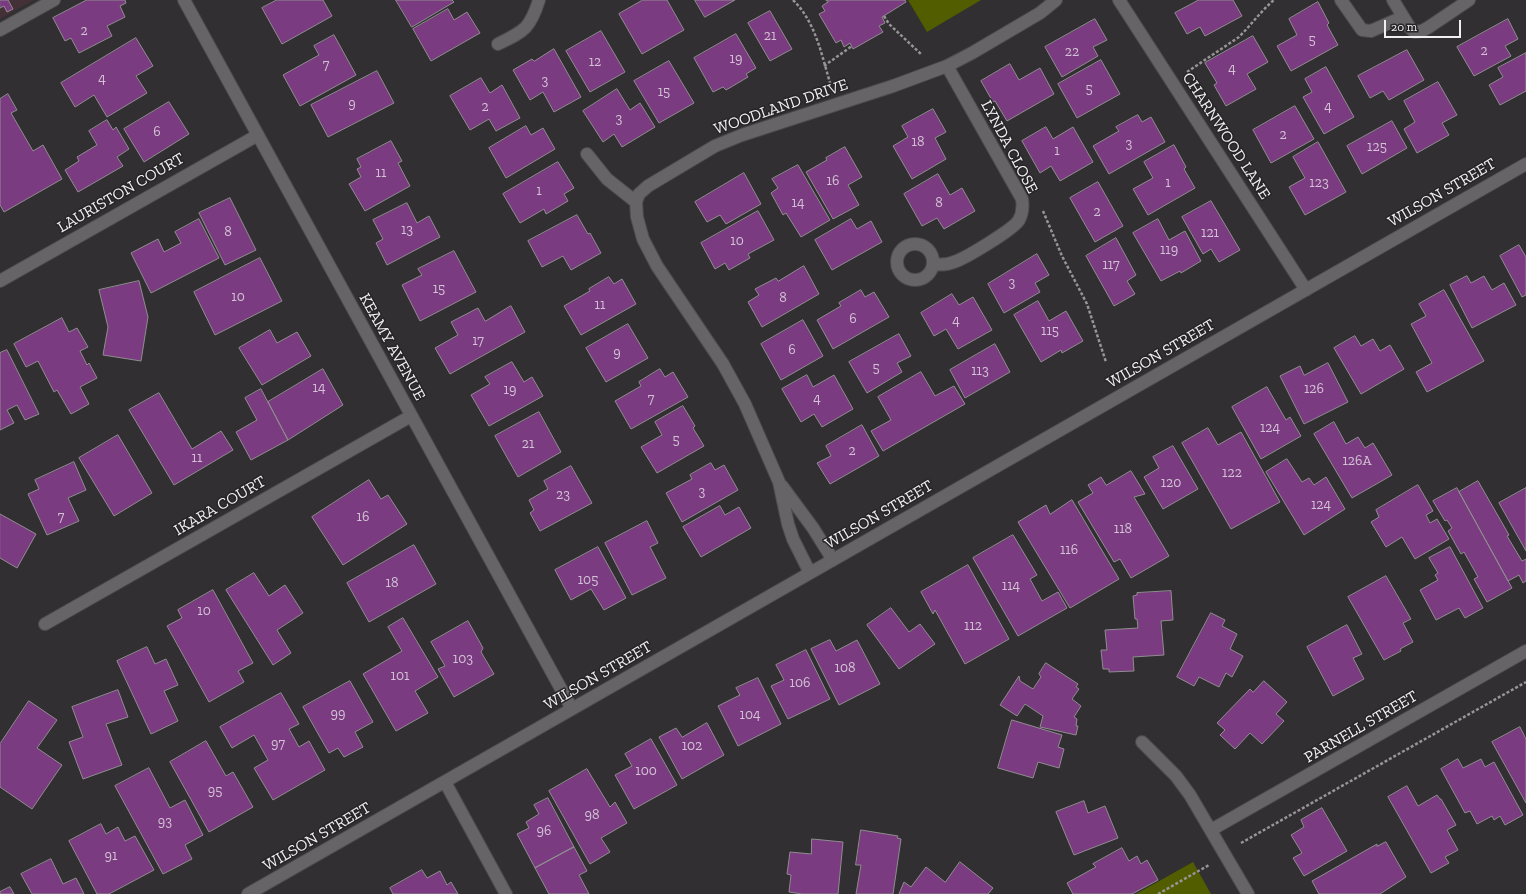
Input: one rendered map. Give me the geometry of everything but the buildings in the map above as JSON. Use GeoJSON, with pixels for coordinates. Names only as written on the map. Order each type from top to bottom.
{"type":"FeatureCollection","features":[{"type":"Feature","properties":{"kind":"street"},"geometry":{"type":"LineString","coordinates":[[0,30],[54,0]]}},
{"type":"Feature","properties":{"kind":"street","name":"KEAMY AVENUE"},"geometry":{"type":"LineString","coordinates":[[184,0],[572,709]]}},
{"type":"Feature","properties":{"kind":"street"},"geometry":{"type":"LineString","coordinates":[[498,44],[518,34],[529,24],[539,0]]}},
{"type":"Feature","properties":{"kind":"street","name":"WOODLAND DRIVE"},"geometry":{"type":"LineString","coordinates":[[636,202],[639,194],[648,186],[715,146],[742,135],[837,105],[942,68],[972,53],[1040,14],[1056,0]]}},
{"type":"Feature","properties":{"kind":"street","name":"CHARNWOOD LANE"},"geometry":{"type":"LineString","coordinates":[[1119,0],[1306,290]]}},
{"type":"Feature","properties":{"kind":"street"},"geometry":{"type":"LineString","coordinates":[[1341,0],[1362,30],[1371,30],[1403,17]]}},
{"type":"Feature","properties":{"kind":"street"},"geometry":{"type":"LineString","coordinates":[[1393,0],[1410,28],[1415,32],[1422,31],[1470,0]]}},
{"type":"Feature","properties":{"kind":"street","name":"LYNDA CLOSE"},"geometry":{"type":"LineString","coordinates":[[933,264],[942,265],[954,262],[1001,235],[1019,220],[1023,209],[1022,198],[942,68]]}},
{"type":"Feature","properties":{"kind":"street","name":"LAURISTON COURT"},"geometry":{"type":"LineString","coordinates":[[0,280],[258,135]]}},
{"type":"Feature","properties":{"kind":"street"},"geometry":{"type":"LineString","coordinates":[[587,154],[607,179],[636,202],[637,217],[643,239],[657,266],[723,364],[745,404],[779,482],[788,524],[793,539],[810,573]]}},
{"type":"Feature","properties":{"kind":"street","name":"WILSON STREET"},"geometry":{"type":"LineString","coordinates":[[248,894],[1526,164]]}},
{"type":"Feature","properties":{"kind":"street","name":"IKARA COURT"},"geometry":{"type":"LineString","coordinates":[[45,624],[411,416]]}},
{"type":"Feature","properties":{"kind":"street"},"geometry":{"type":"LineString","coordinates":[[779,482],[813,528],[833,560]]}},
{"type":"Feature","properties":{"kind":"street","name":"PARNELL STREET"},"geometry":{"type":"LineString","coordinates":[[1211,830],[1526,651]]}},
{"type":"Feature","properties":{"kind":"street"},"geometry":{"type":"LineString","coordinates":[[1142,742],[1176,776],[1190,796],[1248,894]]}},
{"type":"Feature","properties":{"kind":"street"},"geometry":{"type":"LineString","coordinates":[[445,782],[506,894]]}},
{"type":"Feature","properties":{"kind":"path"},"geometry":{"type":"LineString","coordinates":[[793,0],[800,7],[811,25],[837,105]]}},
{"type":"Feature","properties":{"kind":"path"},"geometry":{"type":"LineString","coordinates":[[1171,80],[1197,66],[1238,37],[1274,0]]}},
{"type":"Feature","properties":{"kind":"path"},"geometry":{"type":"LineString","coordinates":[[884,16],[889,24],[942,68]]}},
{"type":"Feature","properties":{"kind":"path"},"geometry":{"type":"LineString","coordinates":[[824,66],[852,46]]}},
{"type":"Feature","properties":{"kind":"path"},"geometry":{"type":"LineString","coordinates":[[1041,207],[1062,256],[1087,304],[1106,362]]}},
{"type":"Feature","properties":{"kind":"path"},"geometry":{"type":"LineString","coordinates":[[1158,894],[1213,862],[1225,853],[1526,682]]}},
{"type":"Feature","properties":{"kind":"shaded area"},"geometry":{"type":"Polygon","coordinates":[[[0,0],[34,0],[0,19],[0,0]]]}},
{"type":"Feature","properties":{"kind":"green space"},"geometry":{"type":"Polygon","coordinates":[[[908,0],[981,0],[927,32],[908,0]]]}},
{"type":"Feature","properties":{"kind":"green space"},"geometry":{"type":"Polygon","coordinates":[[[1193,862],[1211,894],[1136,894],[1193,862]]]}}]}
